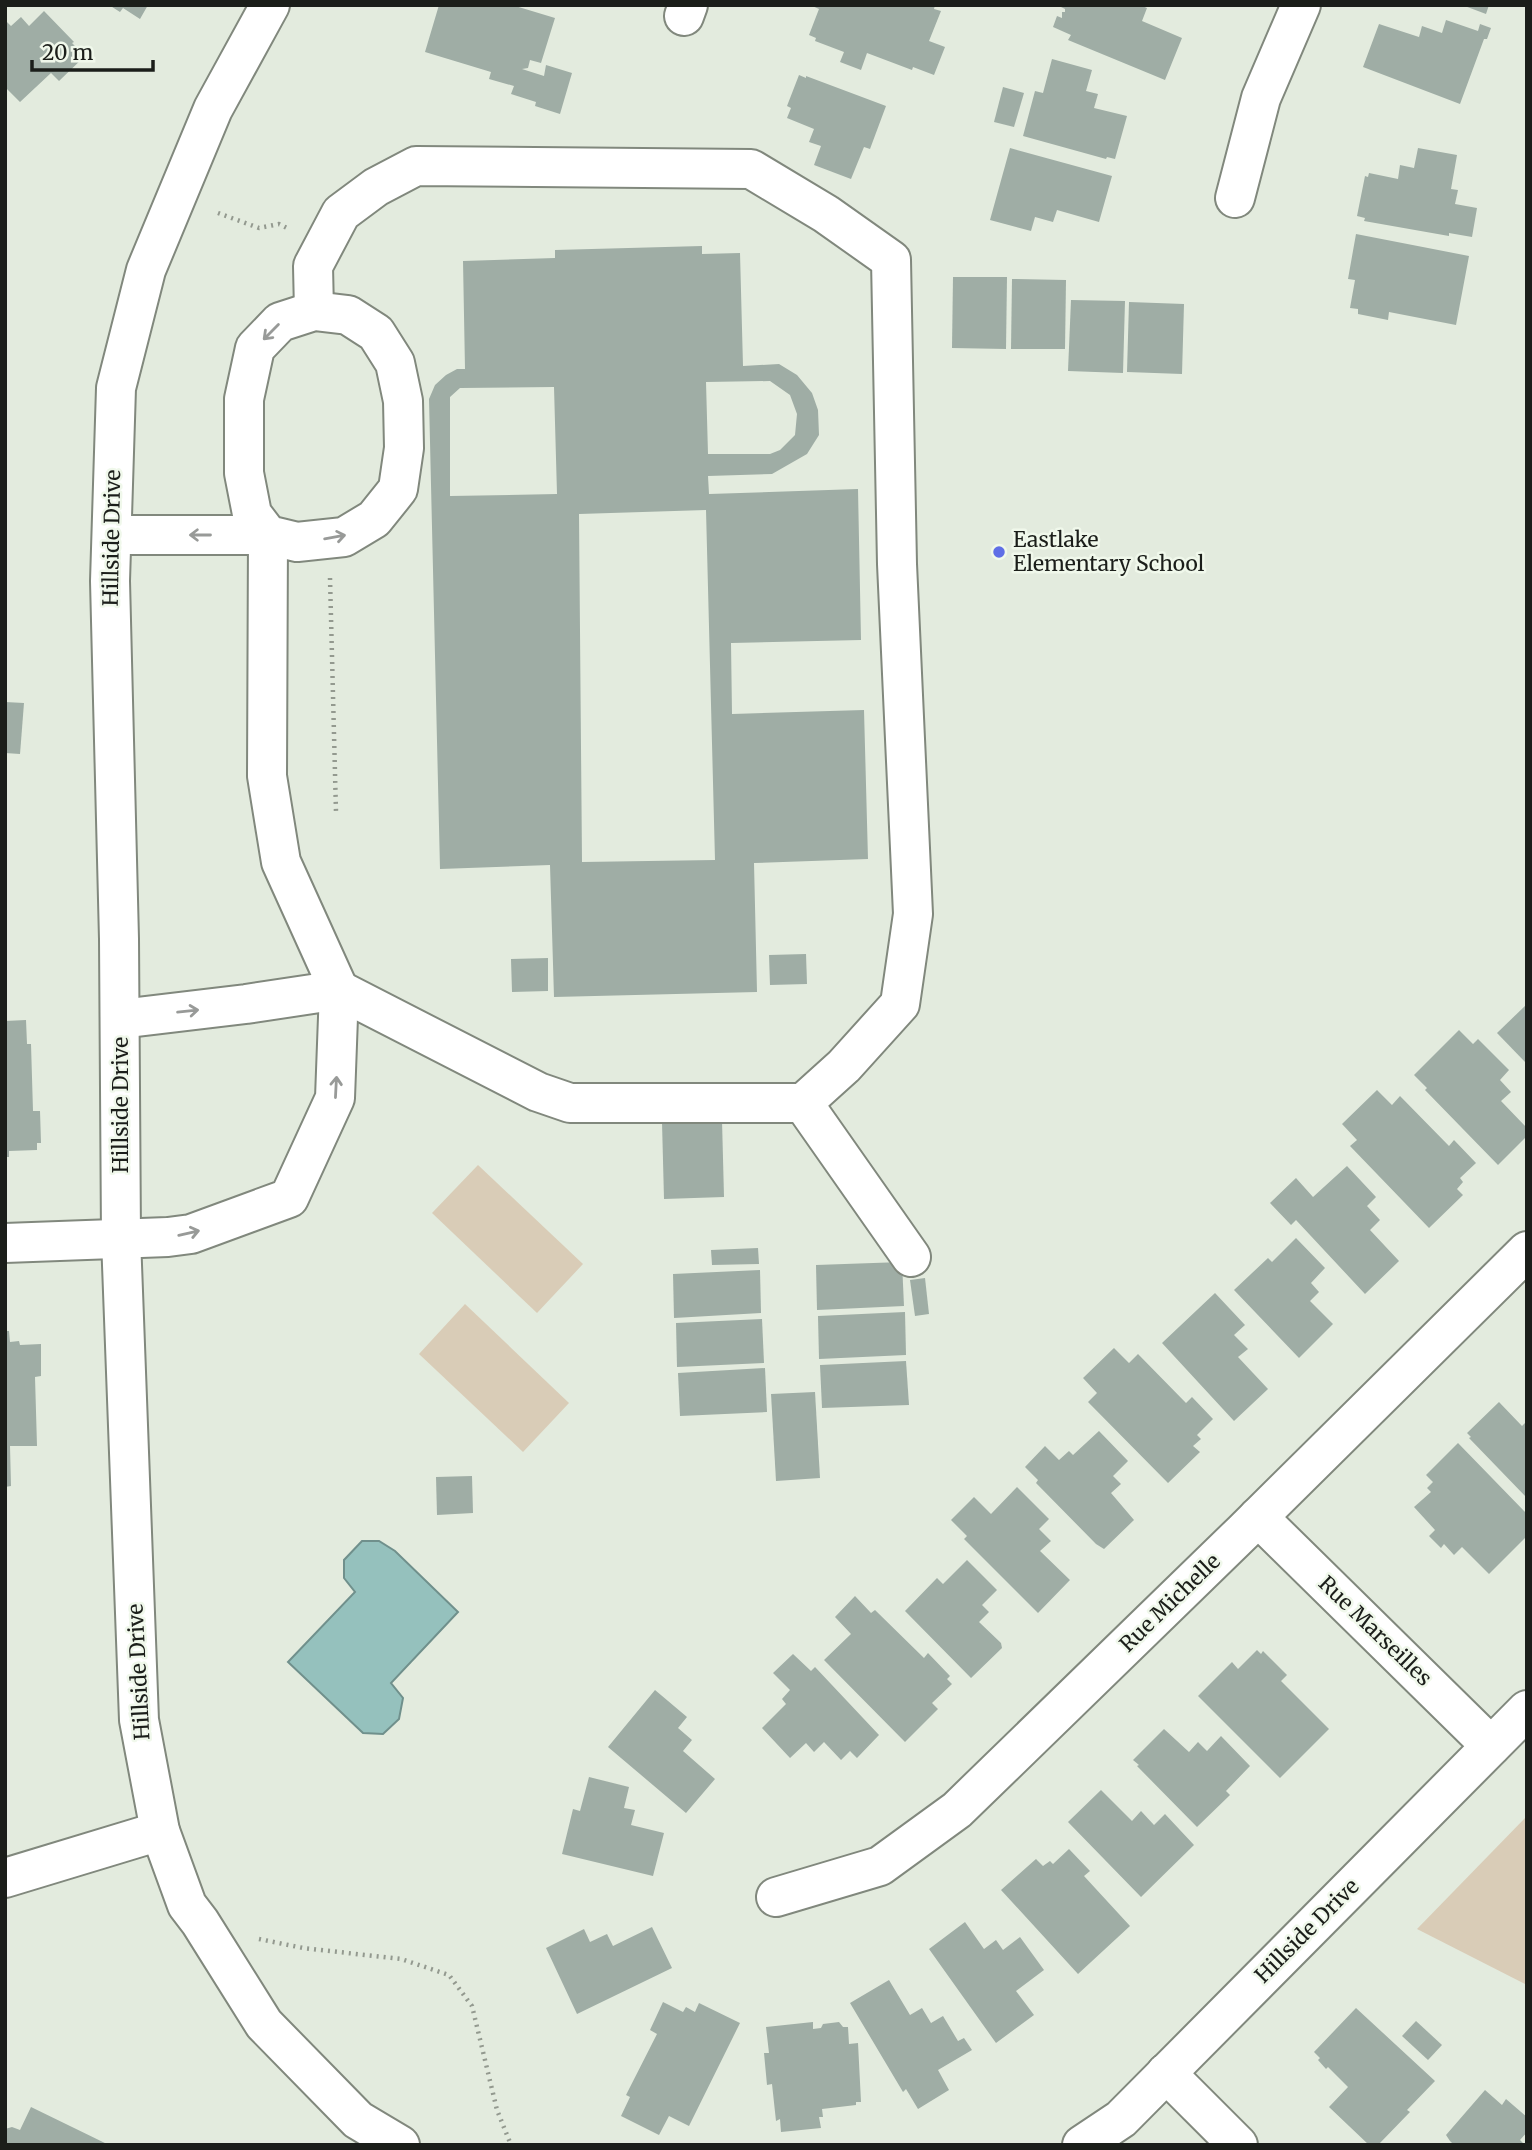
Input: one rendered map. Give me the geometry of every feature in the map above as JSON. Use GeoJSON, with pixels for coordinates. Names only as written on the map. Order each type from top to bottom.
{"type":"FeatureCollection","features":[{"type":"Feature","properties":{"kind":"street","name":"Hillside Drive"},"geometry":{"type":"LineString","coordinates":[[270,5],[213,109],[146,270],[116,388],[110,581],[120,1018],[121,1238],[139,1720],[160,1831],[187,1905],[264,2024],[358,2120],[400,2145]]}},
{"type":"Feature","properties":{"kind":"street"},"geometry":{"type":"LineString","coordinates":[[1235,198],[1261,97],[1301,5]]}},
{"type":"Feature","properties":{"kind":"street"},"geometry":{"type":"LineString","coordinates":[[120,1018],[339,990],[538,1092],[570,1103],[803,1103],[845,1066],[900,1004],[913,914],[897,564],[891,260],[826,214],[751,169],[416,166],[376,187],[341,214],[313,266],[314,311]]}},
{"type":"Feature","properties":{"kind":"street"},"geometry":{"type":"LineString","coordinates":[[5,1243],[191,1234],[289,1198],[335,1098],[339,990],[281,862],[267,776],[268,536],[252,514],[244,473],[244,399],[255,348],[280,323],[314,311],[348,315],[376,332],[395,363],[403,401],[404,436],[398,489],[374,519],[344,537],[297,542],[268,536],[112,535]]}},
{"type":"Feature","properties":{"kind":"street"},"geometry":{"type":"LineString","coordinates":[[803,1103],[911,1257]]}},
{"type":"Feature","properties":{"kind":"street","name":"Rue Michelle"},"geometry":{"type":"LineString","coordinates":[[776,1897],[880,1866],[957,1810],[1527,1251]]}},
{"type":"Feature","properties":{"kind":"street","name":"Rue Marseilles"},"geometry":{"type":"LineString","coordinates":[[1258,1517],[1492,1746]]}},
{"type":"Feature","properties":{"kind":"street","name":"Hillside Drive"},"geometry":{"type":"LineString","coordinates":[[1082,2145],[1121,2119],[1527,1710]]}},
{"type":"Feature","properties":{"kind":"street"},"geometry":{"type":"LineString","coordinates":[[5,1878],[160,1831]]}},
{"type":"Feature","properties":{"kind":"street"},"geometry":{"type":"LineString","coordinates":[[1166,2073],[1238,2145]]}},
{"type":"Feature","properties":{"kind":"path"},"geometry":{"type":"LineString","coordinates":[[218,213],[259,229],[279,224],[294,232]]}},
{"type":"Feature","properties":{"kind":"path"},"geometry":{"type":"LineString","coordinates":[[259,1939],[303,1948],[401,1959],[449,1975],[472,2006],[497,2110],[511,2145]]}},
{"type":"Feature","properties":{"kind":"shaded area"},"geometry":{"type":"Polygon","coordinates":[[[478,1165],[583,1264],[537,1313],[432,1213],[478,1165]]]}},
{"type":"Feature","properties":{"kind":"shaded area"},"geometry":{"type":"Polygon","coordinates":[[[465,1304],[569,1403],[523,1452],[419,1354],[465,1304]]]}},
{"type":"Feature","properties":{"kind":"shaded area"},"geometry":{"type":"Polygon","coordinates":[[[1527,1816],[1527,1985],[1417,1929],[1527,1816]]]}},
{"type":"Feature","properties":{"kind":"water"},"geometry":{"type":"Polygon","coordinates":[[[362,1541],[379,1541],[395,1551],[458,1612],[391,1683],[403,1698],[399,1719],[383,1734],[363,1733],[288,1662],[355,1592],[344,1578],[344,1560],[362,1541]]]}},
{"type":"Feature","properties":{"kind":"building"},"geometry":{"type":"Polygon","coordinates":[[[109,5],[148,5],[140,19],[123,8],[120,12],[109,5]]]}},
{"type":"Feature","properties":{"kind":"building"},"geometry":{"type":"Polygon","coordinates":[[[439,5],[512,5],[555,18],[541,63],[530,60],[528,68],[522,69],[544,76],[546,65],[572,73],[560,114],[511,94],[514,86],[489,79],[491,72],[425,52],[439,5]]]}},
{"type":"Feature","properties":{"kind":"building"},"geometry":{"type":"Polygon","coordinates":[[[810,5],[935,5],[934,9],[941,11],[929,41],[945,47],[934,75],[913,67],[912,70],[867,53],[861,70],[840,62],[844,52],[815,41],[816,38],[809,35],[819,9],[810,5]]]}},
{"type":"Feature","properties":{"kind":"building"},"geometry":{"type":"Polygon","coordinates":[[[1062,5],[1140,5],[1147,8],[1142,21],[1182,38],[1165,80],[1068,40],[1071,35],[1053,27],[1057,16],[1062,18],[1062,12],[1065,12],[1062,5]]]}},
{"type":"Feature","properties":{"kind":"building"},"geometry":{"type":"Polygon","coordinates":[[[1462,5],[1489,5],[1486,14],[1462,5]]]}},
{"type":"Feature","properties":{"kind":"building"},"geometry":{"type":"Polygon","coordinates":[[[44,11],[85,56],[59,81],[51,73],[20,102],[5,87],[5,20],[11,26],[21,17],[29,26],[44,11]]]}},
{"type":"Feature","properties":{"kind":"building"},"geometry":{"type":"Polygon","coordinates":[[[1446,20],[1478,31],[1480,24],[1491,28],[1487,39],[1484,39],[1460,104],[1363,67],[1379,24],[1419,37],[1422,26],[1442,33],[1446,20]]]}},
{"type":"Feature","properties":{"kind":"building"},"geometry":{"type":"Polygon","coordinates":[[[1052,59],[1092,70],[1086,91],[1098,94],[1094,108],[1127,116],[1115,159],[1106,159],[1023,136],[1035,91],[1043,93],[1052,59]]]}},
{"type":"Feature","properties":{"kind":"building"},"geometry":{"type":"Polygon","coordinates":[[[799,75],[886,106],[870,149],[864,147],[851,179],[814,165],[821,146],[809,142],[814,129],[787,118],[791,108],[787,106],[799,75]]]}},
{"type":"Feature","properties":{"kind":"building"},"geometry":{"type":"Polygon","coordinates":[[[1003,87],[1024,93],[1014,127],[994,122],[1003,87]]]}},
{"type":"Feature","properties":{"kind":"building"},"geometry":{"type":"Polygon","coordinates":[[[1010,148],[1112,176],[1099,222],[1057,210],[1053,222],[1035,217],[1031,231],[990,220],[1010,148]]]}},
{"type":"Feature","properties":{"kind":"building"},"geometry":{"type":"Polygon","coordinates":[[[1418,148],[1457,155],[1451,189],[1458,190],[1455,204],[1477,208],[1472,237],[1449,233],[1449,236],[1364,221],[1365,218],[1357,216],[1365,176],[1368,177],[1369,173],[1398,179],[1400,165],[1414,168],[1418,148]]]}},
{"type":"Feature","properties":{"kind":"building"},"geometry":{"type":"Polygon","coordinates":[[[1356,234],[1469,256],[1456,325],[1389,312],[1388,320],[1358,314],[1358,309],[1350,308],[1355,280],[1348,279],[1356,234]]]}},
{"type":"Feature","properties":{"kind":"building"},"geometry":{"type":"Polygon","coordinates":[[[702,246],[702,254],[740,253],[743,366],[779,364],[797,375],[812,393],[818,410],[819,435],[807,454],[772,474],[708,476],[709,494],[858,489],[861,640],[731,643],[732,714],[864,710],[868,859],[754,863],[757,992],[554,997],[550,865],[440,869],[429,399],[435,385],[446,375],[457,369],[465,369],[463,261],[555,258],[555,250],[702,246]],[[770,381],[706,382],[708,454],[770,454],[780,450],[795,435],[797,414],[790,395],[770,381]],[[554,387],[460,388],[450,397],[450,496],[557,494],[554,387]],[[706,510],[579,514],[582,862],[715,860],[706,510]]]}},
{"type":"Feature","properties":{"kind":"building"},"geometry":{"type":"Polygon","coordinates":[[[953,277],[1007,277],[1006,349],[952,348],[953,277]]]}},
{"type":"Feature","properties":{"kind":"building"},"geometry":{"type":"Polygon","coordinates":[[[1012,279],[1066,280],[1065,349],[1011,349],[1012,279]]]}},
{"type":"Feature","properties":{"kind":"building"},"geometry":{"type":"Polygon","coordinates":[[[1071,300],[1125,301],[1123,373],[1068,371],[1071,300]]]}},
{"type":"Feature","properties":{"kind":"building"},"geometry":{"type":"Polygon","coordinates":[[[1129,302],[1184,304],[1182,374],[1127,372],[1129,302]]]}},
{"type":"Feature","properties":{"kind":"building"},"geometry":{"type":"Polygon","coordinates":[[[5,702],[24,703],[20,754],[5,753],[5,702]]]}},
{"type":"Feature","properties":{"kind":"building"},"geometry":{"type":"Polygon","coordinates":[[[806,954],[807,984],[770,985],[769,955],[806,954]]]}},
{"type":"Feature","properties":{"kind":"building"},"geometry":{"type":"Polygon","coordinates":[[[548,958],[548,991],[512,992],[511,959],[548,958]]]}},
{"type":"Feature","properties":{"kind":"building"},"geometry":{"type":"Polygon","coordinates":[[[1527,1004],[1527,1064],[1497,1033],[1527,1004]]]}},
{"type":"Feature","properties":{"kind":"building"},"geometry":{"type":"Polygon","coordinates":[[[26,1020],[27,1044],[31,1044],[33,1111],[40,1111],[41,1143],[37,1143],[37,1150],[9,1151],[9,1157],[5,1157],[5,1021],[26,1020]]]}},
{"type":"Feature","properties":{"kind":"building"},"geometry":{"type":"Polygon","coordinates":[[[1459,1030],[1473,1044],[1478,1039],[1509,1070],[1500,1080],[1511,1092],[1501,1101],[1527,1128],[1527,1136],[1498,1165],[1425,1090],[1427,1088],[1414,1075],[1459,1030]]]}},
{"type":"Feature","properties":{"kind":"building"},"geometry":{"type":"Polygon","coordinates":[[[1377,1090],[1392,1105],[1400,1096],[1449,1146],[1454,1140],[1476,1163],[1460,1178],[1463,1182],[1457,1189],[1463,1195],[1429,1228],[1350,1146],[1357,1140],[1342,1124],[1377,1090]]]}},
{"type":"Feature","properties":{"kind":"building"},"geometry":{"type":"Polygon","coordinates":[[[722,1120],[724,1197],[664,1199],[662,1122],[722,1120]]]}},
{"type":"Feature","properties":{"kind":"building"},"geometry":{"type":"Polygon","coordinates":[[[1347,1166],[1376,1197],[1367,1206],[1380,1220],[1370,1230],[1399,1261],[1365,1294],[1296,1220],[1291,1225],[1270,1203],[1296,1178],[1313,1197],[1347,1166]]]}},
{"type":"Feature","properties":{"kind":"building"},"geometry":{"type":"Polygon","coordinates":[[[1296,1238],[1325,1268],[1311,1283],[1319,1292],[1310,1301],[1333,1324],[1299,1358],[1234,1290],[1268,1258],[1272,1262],[1296,1238]]]}},
{"type":"Feature","properties":{"kind":"building"},"geometry":{"type":"Polygon","coordinates":[[[758,1248],[759,1264],[712,1265],[711,1250],[758,1248]]]}},
{"type":"Feature","properties":{"kind":"building"},"geometry":{"type":"Polygon","coordinates":[[[902,1262],[904,1306],[817,1310],[816,1265],[902,1262]]]}},
{"type":"Feature","properties":{"kind":"building"},"geometry":{"type":"Polygon","coordinates":[[[760,1270],[761,1313],[674,1318],[673,1274],[760,1270]]]}},
{"type":"Feature","properties":{"kind":"building"},"geometry":{"type":"Polygon","coordinates":[[[925,1278],[929,1314],[915,1316],[910,1280],[925,1278]]]}},
{"type":"Feature","properties":{"kind":"building"},"geometry":{"type":"Polygon","coordinates":[[[1215,1293],[1245,1325],[1234,1335],[1248,1349],[1238,1357],[1268,1389],[1234,1421],[1162,1343],[1215,1293]]]}},
{"type":"Feature","properties":{"kind":"building"},"geometry":{"type":"Polygon","coordinates":[[[905,1312],[906,1355],[819,1359],[818,1316],[905,1312]]]}},
{"type":"Feature","properties":{"kind":"building"},"geometry":{"type":"Polygon","coordinates":[[[762,1319],[764,1363],[677,1367],[676,1323],[762,1319]]]}},
{"type":"Feature","properties":{"kind":"building"},"geometry":{"type":"Polygon","coordinates":[[[5,1331],[9,1331],[10,1342],[19,1341],[20,1345],[41,1344],[41,1376],[35,1377],[37,1446],[10,1446],[11,1486],[5,1487],[5,1331]]]}},
{"type":"Feature","properties":{"kind":"building"},"geometry":{"type":"Polygon","coordinates":[[[1114,1348],[1129,1363],[1138,1354],[1186,1403],[1192,1397],[1213,1419],[1197,1435],[1201,1439],[1193,1446],[1200,1452],[1168,1483],[1088,1402],[1097,1393],[1083,1378],[1114,1348]]]}},
{"type":"Feature","properties":{"kind":"building"},"geometry":{"type":"Polygon","coordinates":[[[906,1361],[909,1405],[822,1408],[820,1365],[906,1361]]]}},
{"type":"Feature","properties":{"kind":"building"},"geometry":{"type":"Polygon","coordinates":[[[765,1368],[767,1412],[680,1416],[678,1373],[765,1368]]]}},
{"type":"Feature","properties":{"kind":"building"},"geometry":{"type":"Polygon","coordinates":[[[815,1392],[820,1478],[776,1481],[771,1394],[815,1392]]]}},
{"type":"Feature","properties":{"kind":"building"},"geometry":{"type":"Polygon","coordinates":[[[1499,1402],[1522,1426],[1527,1421],[1527,1498],[1467,1433],[1499,1402]]]}},
{"type":"Feature","properties":{"kind":"building"},"geometry":{"type":"Polygon","coordinates":[[[1099,1431],[1128,1461],[1113,1476],[1121,1484],[1111,1493],[1134,1520],[1104,1549],[1036,1483],[1038,1480],[1025,1467],[1045,1446],[1059,1460],[1069,1451],[1073,1455],[1099,1431]]]}},
{"type":"Feature","properties":{"kind":"building"},"geometry":{"type":"Polygon","coordinates":[[[1458,1443],[1527,1514],[1527,1536],[1489,1574],[1462,1547],[1454,1555],[1444,1544],[1441,1548],[1429,1536],[1435,1530],[1414,1507],[1431,1492],[1427,1488],[1433,1482],[1426,1475],[1458,1443]]]}},
{"type":"Feature","properties":{"kind":"building"},"geometry":{"type":"Polygon","coordinates":[[[472,1476],[473,1513],[437,1515],[436,1477],[472,1476]]]}},
{"type":"Feature","properties":{"kind":"building"},"geometry":{"type":"Polygon","coordinates":[[[1017,1487],[1049,1519],[1039,1529],[1051,1541],[1040,1551],[1070,1580],[1038,1613],[964,1539],[967,1536],[951,1520],[974,1497],[991,1514],[1017,1487]]]}},
{"type":"Feature","properties":{"kind":"building"},"geometry":{"type":"Polygon","coordinates":[[[967,1560],[997,1590],[982,1605],[989,1612],[979,1622],[1001,1643],[1002,1648],[971,1678],[905,1611],[937,1578],[943,1584],[967,1560]]]}},
{"type":"Feature","properties":{"kind":"building"},"geometry":{"type":"Polygon","coordinates":[[[855,1596],[871,1613],[875,1610],[924,1658],[928,1653],[950,1676],[947,1679],[952,1684],[932,1703],[938,1709],[905,1742],[824,1660],[851,1634],[835,1617],[855,1596]]]}},
{"type":"Feature","properties":{"kind":"building"},"geometry":{"type":"Polygon","coordinates":[[[1257,1650],[1261,1654],[1263,1651],[1287,1675],[1281,1681],[1329,1729],[1280,1778],[1198,1696],[1232,1662],[1238,1669],[1257,1650]]]}},
{"type":"Feature","properties":{"kind":"building"},"geometry":{"type":"Polygon","coordinates":[[[793,1654],[811,1671],[815,1667],[879,1735],[857,1758],[850,1751],[841,1760],[824,1742],[814,1752],[806,1743],[790,1758],[762,1728],[786,1704],[782,1699],[790,1690],[773,1673],[793,1654]]]}},
{"type":"Feature","properties":{"kind":"building"},"geometry":{"type":"Polygon","coordinates":[[[655,1690],[687,1717],[678,1728],[692,1740],[683,1751],[715,1779],[686,1813],[608,1747],[655,1690]]]}},
{"type":"Feature","properties":{"kind":"building"},"geometry":{"type":"Polygon","coordinates":[[[1164,1729],[1189,1752],[1198,1742],[1207,1751],[1221,1736],[1250,1766],[1226,1791],[1230,1795],[1197,1827],[1133,1760],[1164,1729]]]}},
{"type":"Feature","properties":{"kind":"building"},"geometry":{"type":"Polygon","coordinates":[[[589,1777],[629,1787],[624,1808],[635,1810],[631,1825],[664,1833],[653,1876],[562,1854],[573,1809],[580,1811],[589,1777]]]}},
{"type":"Feature","properties":{"kind":"building"},"geometry":{"type":"Polygon","coordinates":[[[1101,1790],[1132,1821],[1141,1811],[1154,1825],[1165,1814],[1194,1845],[1141,1897],[1068,1822],[1101,1790]]]}},
{"type":"Feature","properties":{"kind":"building"},"geometry":{"type":"Polygon","coordinates":[[[1069,1849],[1090,1871],[1084,1876],[1130,1926],[1078,1974],[1001,1890],[1036,1859],[1043,1866],[1050,1861],[1053,1864],[1069,1849]]]}},
{"type":"Feature","properties":{"kind":"building"},"geometry":{"type":"Polygon","coordinates":[[[965,1922],[984,1949],[996,1940],[1003,1950],[1020,1937],[1044,1970],[1016,1991],[1034,2015],[996,2043],[929,1949],[965,1922]]]}},
{"type":"Feature","properties":{"kind":"building"},"geometry":{"type":"Polygon","coordinates":[[[652,1927],[672,1968],[577,2014],[546,1948],[584,1929],[590,1942],[607,1934],[613,1946],[652,1927]]]}},
{"type":"Feature","properties":{"kind":"building"},"geometry":{"type":"Polygon","coordinates":[[[889,1980],[910,2015],[922,2008],[931,2023],[943,2016],[958,2041],[964,2038],[972,2050],[938,2070],[949,2090],[918,2109],[906,2089],[903,2092],[850,2003],[889,1980]]]}},
{"type":"Feature","properties":{"kind":"building"},"geometry":{"type":"Polygon","coordinates":[[[663,2002],[683,2012],[686,2007],[695,2012],[699,2003],[740,2023],[689,2126],[669,2116],[659,2135],[621,2116],[630,2097],[626,2095],[657,2034],[650,2030],[663,2002]]]}},
{"type":"Feature","properties":{"kind":"building"},"geometry":{"type":"Polygon","coordinates":[[[1356,2008],[1435,2081],[1378,2145],[1369,2145],[1329,2107],[1348,2087],[1328,2067],[1326,2069],[1314,2052],[1356,2008]]]}},
{"type":"Feature","properties":{"kind":"building"},"geometry":{"type":"Polygon","coordinates":[[[1416,2021],[1442,2045],[1428,2060],[1402,2036],[1416,2021]]]}},
{"type":"Feature","properties":{"kind":"building"},"geometry":{"type":"Polygon","coordinates":[[[813,2022],[813,2029],[821,2028],[823,2024],[839,2022],[843,2027],[848,2027],[849,2044],[858,2043],[861,2102],[822,2109],[823,2117],[819,2117],[821,2128],[781,2132],[780,2119],[776,2121],[772,2084],[767,2085],[764,2053],[769,2053],[766,2027],[813,2022]]]}},
{"type":"Feature","properties":{"kind":"building"},"geometry":{"type":"Polygon","coordinates":[[[1485,2090],[1502,2105],[1506,2099],[1527,2117],[1527,2132],[1520,2140],[1525,2145],[1454,2145],[1450,2141],[1446,2135],[1485,2090]]]}},
{"type":"Feature","properties":{"kind":"building"},"geometry":{"type":"Polygon","coordinates":[[[31,2107],[109,2145],[5,2145],[5,2129],[12,2127],[20,2130],[31,2107]]]}},
{"type":"Feature","properties":{"kind":"place","name":"Eastlake Elementary School"},"geometry":{"type":"Point","coordinates":[999,552]}}]}
